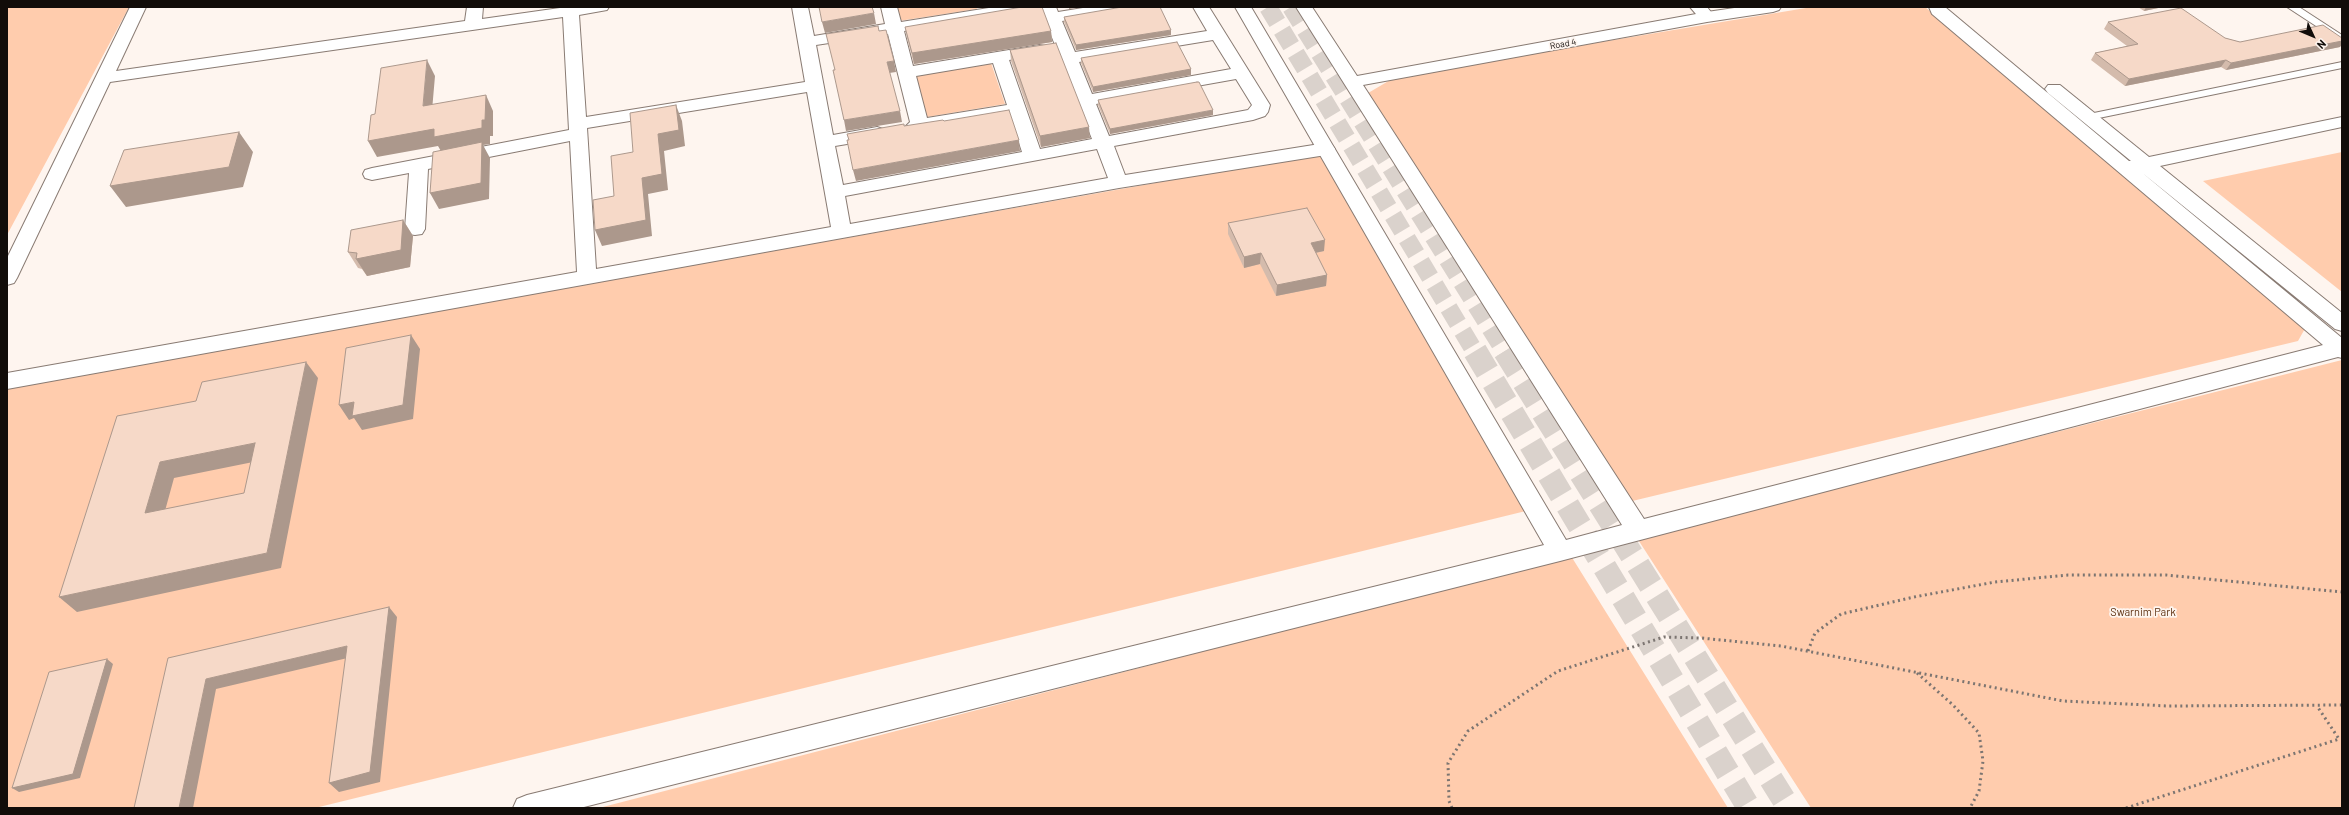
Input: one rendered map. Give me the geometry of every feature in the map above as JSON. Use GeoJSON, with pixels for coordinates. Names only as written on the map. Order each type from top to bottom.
{"type":"FeatureCollection","features":[{"type":"Feature","properties":{"kind":"street"},"geometry":{"type":"LineString","coordinates":[[7,278],[138,7]]}},
{"type":"Feature","properties":{"kind":"street"},"geometry":{"type":"LineString","coordinates":[[474,25],[475,7]]}},
{"type":"Feature","properties":{"kind":"street"},"geometry":{"type":"LineString","coordinates":[[104,78],[601,7]]}},
{"type":"Feature","properties":{"kind":"street"},"geometry":{"type":"LineString","coordinates":[[800,7],[842,232]]}},
{"type":"Feature","properties":{"kind":"street"},"geometry":{"type":"LineString","coordinates":[[889,7],[920,125]]}},
{"type":"Feature","properties":{"kind":"street"},"geometry":{"type":"LineString","coordinates":[[806,42],[894,28],[985,10],[1025,7]]}},
{"type":"Feature","properties":{"kind":"street"},"geometry":{"type":"LineString","coordinates":[[1119,182],[1050,12],[1120,7]]}},
{"type":"Feature","properties":{"kind":"street"},"geometry":{"type":"LineString","coordinates":[[835,192],[1253,115],[1259,112],[1261,105],[1240,73],[1201,7]]}},
{"type":"Feature","properties":{"kind":"street"},"geometry":{"type":"LineString","coordinates":[[1243,7],[1560,551]]}},
{"type":"Feature","properties":{"kind":"street"},"geometry":{"type":"LineString","coordinates":[[1304,7],[1639,531]]}},
{"type":"Feature","properties":{"kind":"street","name":"Road 4"},"geometry":{"type":"LineString","coordinates":[[1349,77],[1705,10],[1773,7]]}},
{"type":"Feature","properties":{"kind":"street"},"geometry":{"type":"LineString","coordinates":[[1937,7],[1938,11],[2341,349]]}},
{"type":"Feature","properties":{"kind":"street"},"geometry":{"type":"LineString","coordinates":[[1951,7],[2342,324]]}},
{"type":"Feature","properties":{"kind":"street"},"geometry":{"type":"LineString","coordinates":[[571,11],[587,277]]}},
{"type":"Feature","properties":{"kind":"street"},"geometry":{"type":"LineString","coordinates":[[906,72],[999,56],[1066,52],[1217,34]]}},
{"type":"Feature","properties":{"kind":"street"},"geometry":{"type":"LineString","coordinates":[[999,56],[1033,156]]}},
{"type":"Feature","properties":{"kind":"street"},"geometry":{"type":"LineString","coordinates":[[1086,100],[1240,73]]}},
{"type":"Feature","properties":{"kind":"street"},"geometry":{"type":"LineString","coordinates":[[372,174],[419,165],[578,129],[815,86]]}},
{"type":"Feature","properties":{"kind":"street"},"geometry":{"type":"LineString","coordinates":[[825,142],[1017,109]]}},
{"type":"Feature","properties":{"kind":"street"},"geometry":{"type":"LineString","coordinates":[[2126,168],[2342,122]]}},
{"type":"Feature","properties":{"kind":"street"},"geometry":{"type":"LineString","coordinates":[[7,381],[1119,182],[1326,149]]}},
{"type":"Feature","properties":{"kind":"street"},"geometry":{"type":"LineString","coordinates":[[415,229],[419,165]]}},
{"type":"Feature","properties":{"kind":"street"},"geometry":{"type":"LineString","coordinates":[[527,808],[1560,551],[2341,349]]}},
{"type":"Feature","properties":{"kind":"lane"},"geometry":{"type":"LineString","coordinates":[[2292,7],[2342,40]]}},
{"type":"Feature","properties":{"kind":"lane"},"geometry":{"type":"LineString","coordinates":[[2089,118],[2342,65]]}},
{"type":"Feature","properties":{"kind":"path"},"geometry":{"type":"LineString","coordinates":[[1808,651],[1814,633],[1841,614],[1914,597],[1995,582],[2068,575],[2166,575],[2342,592]]}},
{"type":"Feature","properties":{"kind":"path"},"geometry":{"type":"LineString","coordinates":[[1452,808],[1449,801],[1448,763],[1468,731],[1558,671],[1664,637],[1701,638],[1808,651],[2063,701],[2168,706],[2342,705]]}},
{"type":"Feature","properties":{"kind":"path"},"geometry":{"type":"LineString","coordinates":[[1917,673],[1953,705],[1979,733],[1983,762],[1979,791],[1970,808]]}},
{"type":"Feature","properties":{"kind":"path"},"geometry":{"type":"LineString","coordinates":[[2126,808],[2339,739],[2316,706]]}},
{"type":"Feature","properties":{"kind":"green space"},"geometry":{"type":"Polygon","coordinates":[[[7,7],[129,7],[7,235],[7,7]]]}},
{"type":"Feature","properties":{"kind":"green space"},"geometry":{"type":"Polygon","coordinates":[[[895,7],[976,7],[977,9],[899,21],[895,7]]]}},
{"type":"Feature","properties":{"kind":"green space"},"geometry":{"type":"Polygon","coordinates":[[[1812,7],[1925,7],[2307,325],[2298,341],[1624,503],[1358,99],[1397,76],[1812,7]]]}},
{"type":"Feature","properties":{"kind":"green space"},"geometry":{"type":"Polygon","coordinates":[[[991,63],[1005,104],[921,118],[910,76],[991,63]]]}},
{"type":"Feature","properties":{"kind":"green space"},"geometry":{"type":"Polygon","coordinates":[[[1335,151],[1538,508],[315,808],[7,808],[7,387],[1335,151]]]}},
{"type":"Feature","properties":{"kind":"green space"},"geometry":{"type":"Polygon","coordinates":[[[2342,152],[2342,292],[2203,181],[2342,152]]]}},
{"type":"Feature","properties":{"kind":"green space","name":"Swarnim Park"},"geometry":{"type":"Polygon","coordinates":[[[2342,360],[2342,808],[1811,808],[1637,538],[2342,360]]]}},
{"type":"Feature","properties":{"kind":"green space"},"geometry":{"type":"Polygon","coordinates":[[[1571,556],[1728,808],[599,808],[1571,556]]]}},
{"type":"Feature","properties":{"kind":"building"},"geometry":{"type":"Polygon","coordinates":[[[819,7],[872,7],[874,13],[822,22],[819,7]]]}},
{"type":"Feature","properties":{"kind":"building"},"geometry":{"type":"Polygon","coordinates":[[[1022,7],[1042,7],[1051,31],[912,53],[905,27],[1022,7]]]}},
{"type":"Feature","properties":{"kind":"building"},"geometry":{"type":"Polygon","coordinates":[[[1122,7],[1160,7],[1171,30],[1076,45],[1064,17],[1122,7]]]}},
{"type":"Feature","properties":{"kind":"building"},"geometry":{"type":"Polygon","coordinates":[[[2181,8],[2225,38],[2240,42],[2323,25],[2342,38],[2342,41],[2231,63],[2226,60],[2129,79],[2095,53],[2138,44],[2108,22],[2181,8]]]}},
{"type":"Feature","properties":{"kind":"building"},"geometry":{"type":"Polygon","coordinates":[[[878,26],[879,31],[886,30],[894,61],[887,62],[900,111],[844,120],[833,70],[835,70],[826,34],[878,26]]]}},
{"type":"Feature","properties":{"kind":"building"},"geometry":{"type":"Polygon","coordinates":[[[1177,42],[1191,69],[1093,87],[1081,58],[1177,42]]]}},
{"type":"Feature","properties":{"kind":"building"},"geometry":{"type":"Polygon","coordinates":[[[1056,43],[1089,127],[1040,136],[1010,50],[1056,43]]]}},
{"type":"Feature","properties":{"kind":"building"},"geometry":{"type":"Polygon","coordinates":[[[427,60],[423,106],[486,95],[485,120],[482,120],[482,128],[434,137],[434,129],[368,141],[371,115],[375,114],[381,68],[427,60]]]}},
{"type":"Feature","properties":{"kind":"building"},"geometry":{"type":"Polygon","coordinates":[[[1199,82],[1213,110],[1110,129],[1098,100],[1199,82]]]}},
{"type":"Feature","properties":{"kind":"building"},"geometry":{"type":"Polygon","coordinates":[[[676,105],[679,130],[658,134],[662,174],[642,178],[646,220],[595,230],[593,200],[614,196],[611,156],[633,152],[630,113],[676,105]]]}},
{"type":"Feature","properties":{"kind":"building"},"geometry":{"type":"Polygon","coordinates":[[[1009,110],[1019,140],[853,170],[847,134],[904,124],[904,126],[944,121],[1009,110]]]}},
{"type":"Feature","properties":{"kind":"building"},"geometry":{"type":"Polygon","coordinates":[[[239,132],[229,167],[110,186],[124,150],[239,132]]]}},
{"type":"Feature","properties":{"kind":"building"},"geometry":{"type":"Polygon","coordinates":[[[482,142],[481,183],[430,193],[433,152],[482,142]]]}},
{"type":"Feature","properties":{"kind":"building"},"geometry":{"type":"Polygon","coordinates":[[[1307,208],[1325,240],[1311,243],[1327,275],[1277,285],[1261,253],[1244,257],[1228,223],[1307,208]]]}},
{"type":"Feature","properties":{"kind":"building"},"geometry":{"type":"Polygon","coordinates":[[[403,220],[401,250],[356,259],[357,253],[348,252],[351,230],[403,220]]]}},
{"type":"Feature","properties":{"kind":"building"},"geometry":{"type":"Polygon","coordinates":[[[411,335],[403,405],[352,416],[354,402],[339,405],[346,348],[411,335]]]}},
{"type":"Feature","properties":{"kind":"building"},"geometry":{"type":"Polygon","coordinates":[[[306,362],[267,553],[59,597],[117,416],[196,401],[202,382],[306,362]],[[255,443],[160,462],[145,513],[244,493],[255,443]]]}},
{"type":"Feature","properties":{"kind":"building"},"geometry":{"type":"Polygon","coordinates":[[[389,607],[370,772],[329,783],[347,646],[206,679],[179,808],[134,808],[168,658],[389,607]]]}},
{"type":"Feature","properties":{"kind":"building"},"geometry":{"type":"Polygon","coordinates":[[[107,659],[73,774],[12,788],[49,672],[107,659]]]}},
{"type":"Feature","properties":{"kind":"tunnel"},"geometry":{"type":"LineString","coordinates":[[1268,7],[1475,352]]}},
{"type":"Feature","properties":{"kind":"tunnel"},"geometry":{"type":"LineString","coordinates":[[1291,7],[1505,352]]}},
{"type":"Feature","properties":{"kind":"tunnel"},"geometry":{"type":"LineString","coordinates":[[1475,351],[1749,808]]}},
{"type":"Feature","properties":{"kind":"tunnel"},"geometry":{"type":"LineString","coordinates":[[1505,351],[1789,808]]}}]}
